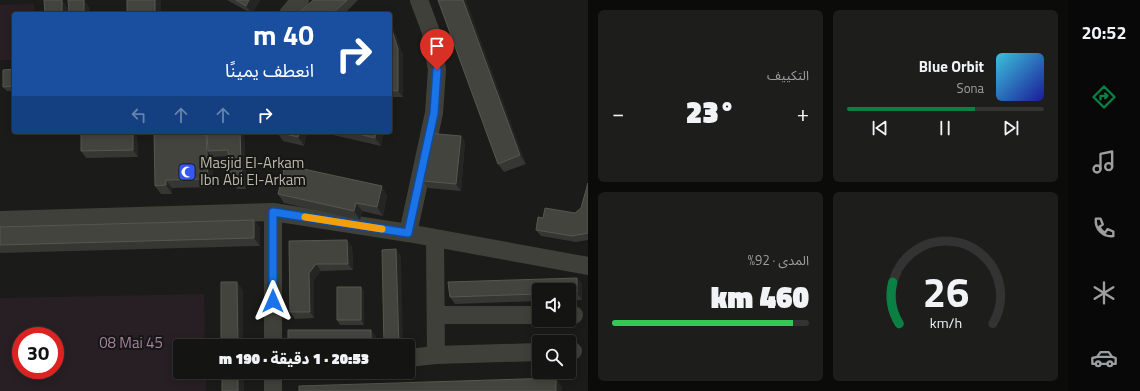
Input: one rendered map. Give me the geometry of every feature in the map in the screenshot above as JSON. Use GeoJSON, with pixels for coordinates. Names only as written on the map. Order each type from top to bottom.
{"type":"FeatureCollection","features":[{"type":"Feature","properties":{"kind":"street"},"geometry":{"type":"LineString","coordinates":[[290,12],[300,0]]}},
{"type":"Feature","properties":{"kind":"street"},"geometry":{"type":"LineString","coordinates":[[408,233],[434,113],[437,70],[431,32],[419,0]]}},
{"type":"Feature","properties":{"kind":"street"},"geometry":{"type":"LineString","coordinates":[[273,212],[273,339]]}},
{"type":"Feature","properties":{"kind":"street"},"geometry":{"type":"LineString","coordinates":[[0,220],[273,212],[408,233],[588,266]]}},
{"type":"Feature","properties":{"kind":"street"},"geometry":{"type":"LineString","coordinates":[[435,238],[436,356]]}},
{"type":"Feature","properties":{"kind":"street"},"geometry":{"type":"LineString","coordinates":[[436,315],[532,314]]}},
{"type":"Feature","properties":{"kind":"street"},"geometry":{"type":"LineString","coordinates":[[415,358],[532,352]]}},
{"type":"Feature","properties":{"kind":"street"},"geometry":{"type":"LineString","coordinates":[[273,379],[273,391]]}},
{"type":"Feature","properties":{"kind":"green space"},"geometry":{"type":"Polygon","coordinates":[[[34,4],[34,12],[12,12],[12,60],[0,60],[0,5],[34,4]]]}},
{"type":"Feature","properties":{"kind":"green space","name":"08 Mai 45"},"geometry":{"type":"Polygon","coordinates":[[[204,294],[205,339],[173,339],[173,379],[206,379],[206,391],[0,391],[0,298],[204,294]]]}},
{"type":"Feature","properties":{"kind":"building"},"geometry":{"type":"Polygon","coordinates":[[[44,0],[62,0],[62,12],[45,12],[44,0]]]}},
{"type":"Feature","properties":{"kind":"building"},"geometry":{"type":"Polygon","coordinates":[[[68,0],[84,0],[84,12],[69,12],[68,0]]]}},
{"type":"Feature","properties":{"kind":"building"},"geometry":{"type":"Polygon","coordinates":[[[127,0],[155,0],[155,12],[127,12],[127,0]]]}},
{"type":"Feature","properties":{"kind":"building"},"geometry":{"type":"Polygon","coordinates":[[[236,0],[249,0],[246,6],[236,0]]]}},
{"type":"Feature","properties":{"kind":"building"},"geometry":{"type":"Polygon","coordinates":[[[313,0],[347,0],[334,12],[300,12],[313,0]]]}},
{"type":"Feature","properties":{"kind":"building"},"geometry":{"type":"Polygon","coordinates":[[[438,0],[463,0],[520,155],[498,164],[438,0]]]}},
{"type":"Feature","properties":{"kind":"building"},"geometry":{"type":"Polygon","coordinates":[[[392,30],[398,49],[398,91],[392,90],[392,30]]]}},
{"type":"Feature","properties":{"kind":"building"},"geometry":{"type":"Polygon","coordinates":[[[12,69],[12,86],[3,87],[3,70],[12,69]]]}},
{"type":"Feature","properties":{"kind":"building"},"geometry":{"type":"Polygon","coordinates":[[[427,133],[461,136],[456,184],[423,181],[427,133]]]}},
{"type":"Feature","properties":{"kind":"building"},"geometry":{"type":"Polygon","coordinates":[[[81,134],[133,134],[133,150],[81,151],[81,134]]]}},
{"type":"Feature","properties":{"kind":"building","name":"Masjid El-Arkam Ibn Abi El-Arkam"},"geometry":{"type":"Polygon","coordinates":[[[154,134],[206,134],[208,179],[166,180],[166,185],[155,186],[154,134]]]}},
{"type":"Feature","properties":{"kind":"building"},"geometry":{"type":"Polygon","coordinates":[[[207,134],[240,134],[242,182],[233,182],[232,172],[229,172],[228,150],[208,151],[207,134]]]}},
{"type":"Feature","properties":{"kind":"building"},"geometry":{"type":"Polygon","coordinates":[[[285,134],[299,134],[298,137],[285,134]]]}},
{"type":"Feature","properties":{"kind":"building"},"geometry":{"type":"Polygon","coordinates":[[[359,134],[376,134],[375,138],[359,134]]]}},
{"type":"Feature","properties":{"kind":"building"},"geometry":{"type":"Polygon","coordinates":[[[285,165],[382,186],[377,207],[356,203],[354,211],[278,194],[285,165]]]}},
{"type":"Feature","properties":{"kind":"building"},"geometry":{"type":"Polygon","coordinates":[[[588,183],[588,233],[572,236],[536,230],[538,217],[543,218],[545,208],[575,213],[581,208],[588,183]]]}},
{"type":"Feature","properties":{"kind":"building"},"geometry":{"type":"Polygon","coordinates":[[[254,220],[254,238],[0,245],[0,227],[254,220]]]}},
{"type":"Feature","properties":{"kind":"building"},"geometry":{"type":"Polygon","coordinates":[[[347,240],[348,264],[316,264],[309,273],[310,312],[290,312],[289,241],[347,240]]]}},
{"type":"Feature","properties":{"kind":"building"},"geometry":{"type":"Polygon","coordinates":[[[396,249],[399,339],[384,339],[382,250],[396,249]]]}},
{"type":"Feature","properties":{"kind":"building"},"geometry":{"type":"Polygon","coordinates":[[[577,278],[577,293],[576,283],[532,283],[532,294],[450,297],[448,282],[577,278]]]}},
{"type":"Feature","properties":{"kind":"building"},"geometry":{"type":"Polygon","coordinates":[[[221,282],[237,282],[238,339],[221,339],[221,282]]]}},
{"type":"Feature","properties":{"kind":"building"},"geometry":{"type":"Polygon","coordinates":[[[337,287],[361,287],[361,320],[337,320],[337,287]]]}},
{"type":"Feature","properties":{"kind":"building"},"geometry":{"type":"Polygon","coordinates":[[[288,330],[371,330],[371,339],[288,339],[288,330]]]}},
{"type":"Feature","properties":{"kind":"building"},"geometry":{"type":"Polygon","coordinates":[[[222,379],[238,379],[238,391],[222,391],[222,379]]]}},
{"type":"Feature","properties":{"kind":"building"},"geometry":{"type":"Polygon","coordinates":[[[556,379],[556,391],[299,391],[299,386],[556,379]]]}},
{"type":"Feature","properties":{"kind":"slow traffic"},"geometry":{"type":"LineString","coordinates":[[305,217],[382,229]]}},
{"type":"Feature","properties":{"kind":"place","name":"Masjid El-Arkam Ibn Abi El-Arkam"},"geometry":{"type":"Point","coordinates":[187,172]}},
{"type":"Feature","properties":{"kind":"route"},"geometry":{"type":"LineString","coordinates":[[273,301],[273,212],[408,233],[434,113],[437,70]]}}]}
